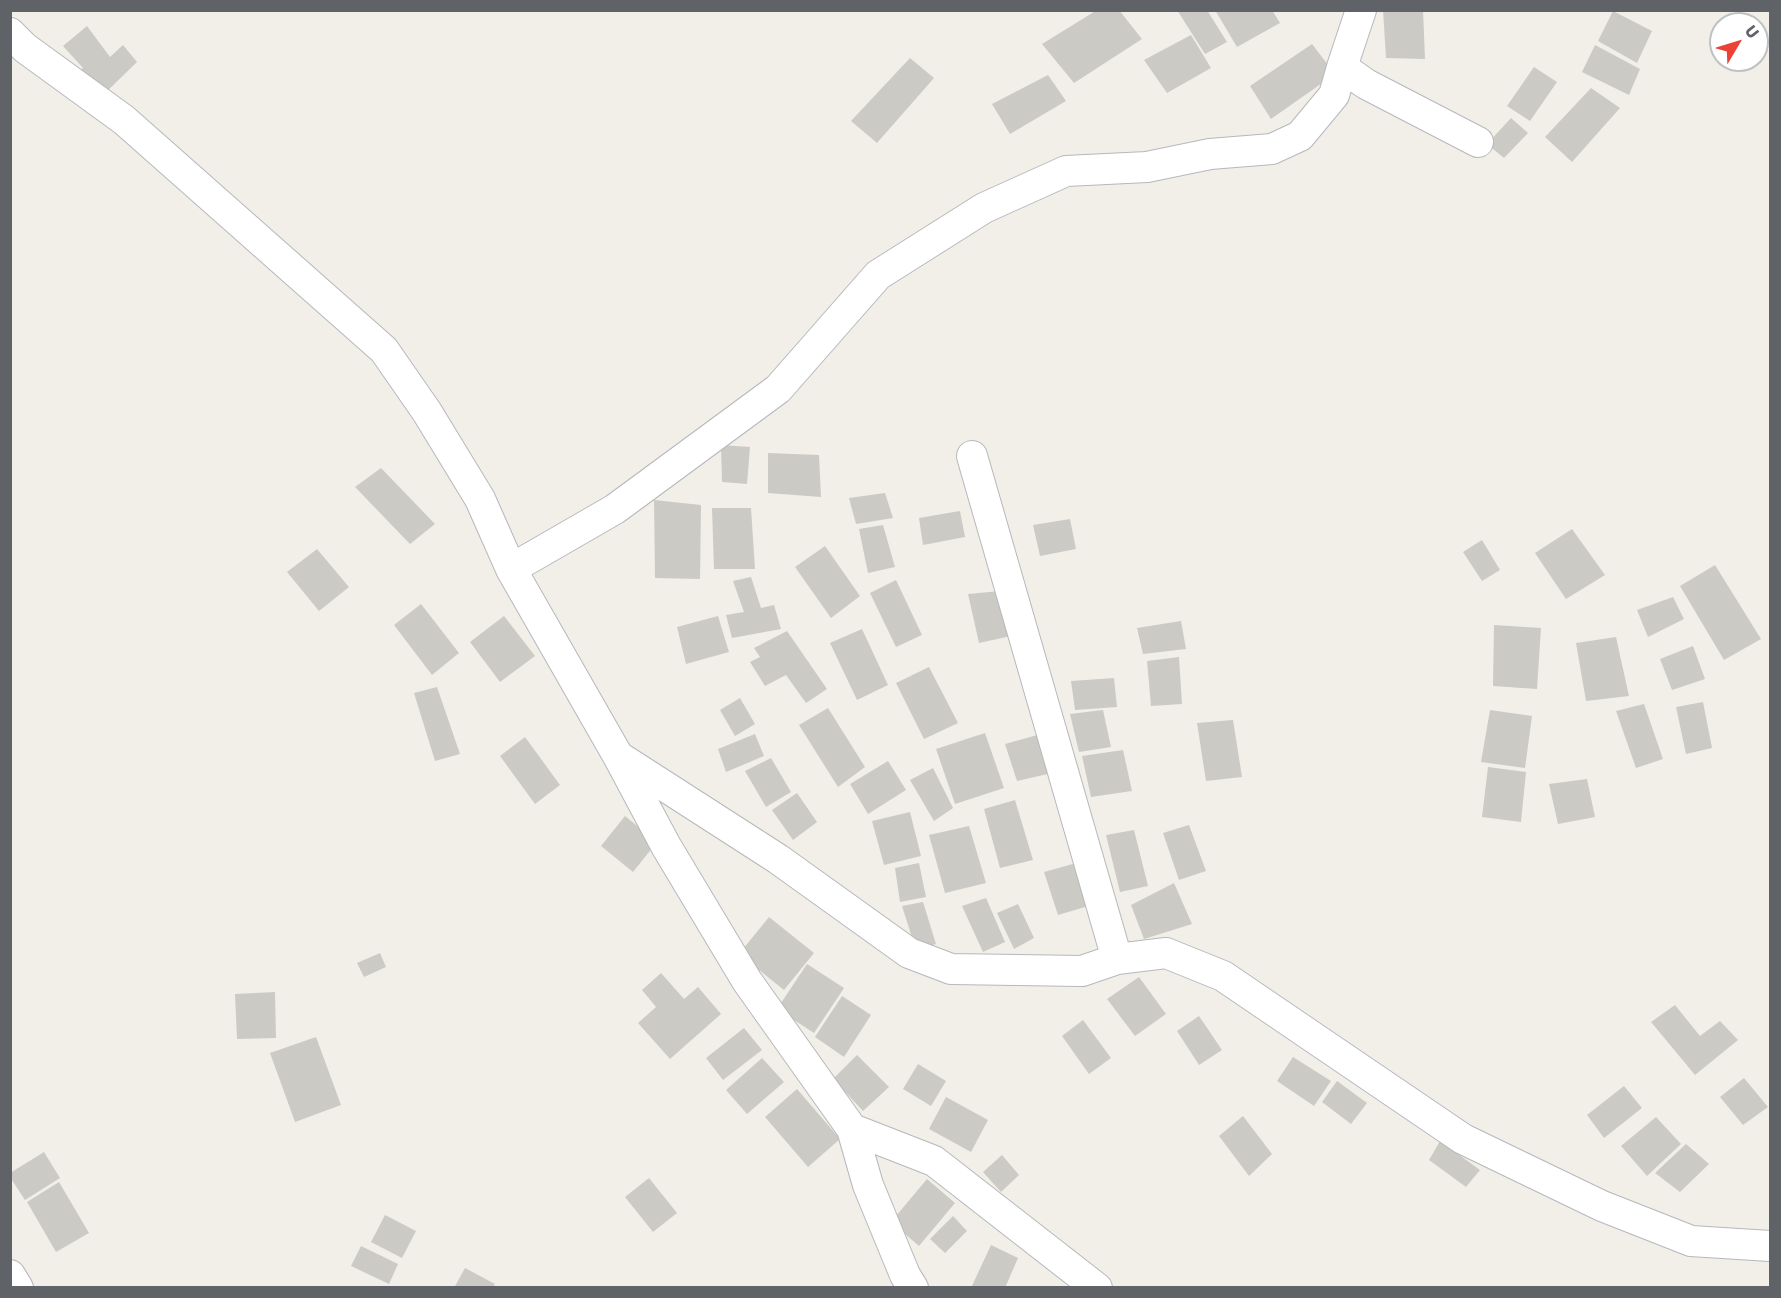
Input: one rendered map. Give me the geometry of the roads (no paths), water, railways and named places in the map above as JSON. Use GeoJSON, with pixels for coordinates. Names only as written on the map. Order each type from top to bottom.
{"type":"FeatureCollection","features":[{"type":"Feature","properties":{"kind":"street"},"geometry":{"type":"LineString","coordinates":[[511,568],[615,509],[778,389],[878,275],[984,208],[1066,171],[1147,167],[1210,154],[1272,149],[1300,136],[1334,95],[1361,10]]}},
{"type":"Feature","properties":{"kind":"street"},"geometry":{"type":"LineString","coordinates":[[10,33],[25,48],[124,120],[384,350],[459,462],[480,499],[511,568],[618,756],[666,846],[747,981],[852,1130],[868,1185],[905,1275],[913,1287]]}},
{"type":"Feature","properties":{"kind":"street"},"geometry":{"type":"LineString","coordinates":[[1342,67],[1366,84],[1478,142]]}},
{"type":"Feature","properties":{"kind":"street"},"geometry":{"type":"LineString","coordinates":[[972,456],[1117,959]]}},
{"type":"Feature","properties":{"kind":"street"},"geometry":{"type":"LineString","coordinates":[[618,756],[778,859],[909,953],[951,969],[1082,971],[1117,959],[1166,953],[1223,976],[1463,1139],[1602,1206],[1690,1241],[1770,1246]]}},
{"type":"Feature","properties":{"kind":"street"},"geometry":{"type":"LineString","coordinates":[[852,1130],[934,1161],[1097,1287]]}},
{"type":"Feature","properties":{"kind":"street"},"geometry":{"type":"LineString","coordinates":[[10,1275],[18,1287]]}}]}
